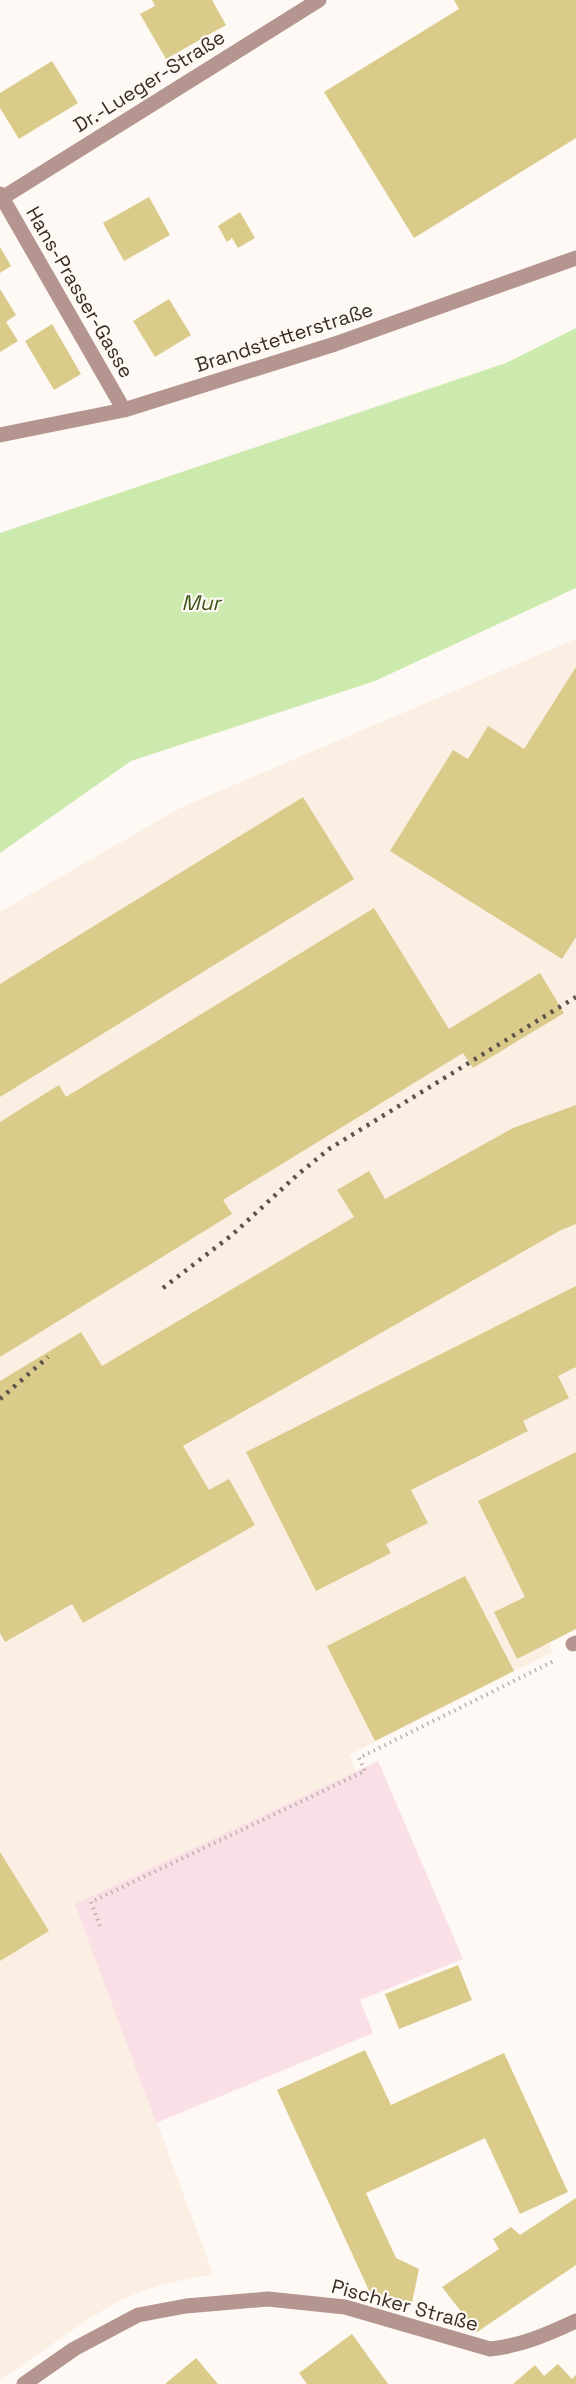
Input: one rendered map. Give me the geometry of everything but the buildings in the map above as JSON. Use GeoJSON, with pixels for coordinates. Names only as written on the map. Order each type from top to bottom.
{"type":"FeatureCollection","features":[{"type":"Feature","properties":{"kind":"street","name":"Dr.-Lueger-Straße"},"geometry":{"type":"LineString","coordinates":[[1,196],[319,0]]}},
{"type":"Feature","properties":{"kind":"street","name":"Hans-Prasser-Gasse"},"geometry":{"type":"LineString","coordinates":[[1,196],[124,410]]}},
{"type":"Feature","properties":{"kind":"street","name":"Brandstetterstraße"},"geometry":{"type":"LineString","coordinates":[[0,435],[124,410],[335,344],[576,258]]}},
{"type":"Feature","properties":{"kind":"street","name":"Pischker Straße"},"geometry":{"type":"LineString","coordinates":[[24,2384],[74,2349],[138,2315],[186,2306],[268,2300],[345,2307],[490,2349],[511,2347],[530,2341],[576,2321]]}},
{"type":"Feature","properties":{"kind":"path"},"geometry":{"type":"LineString","coordinates":[[100,1926],[92,1902],[364,1772],[358,1758],[557,1659],[574,1644]]}},
{"type":"Feature","properties":{"kind":"shaded area"},"geometry":{"type":"Polygon","coordinates":[[[576,639],[576,1629],[549,1643],[552,1652],[349,1755],[356,1772],[76,1904],[213,2274],[163,2284],[122,2299],[90,2318],[0,2380],[0,912],[180,808],[576,639]]]}},
{"type":"Feature","properties":{"kind":"shaded area"},"geometry":{"type":"Polygon","coordinates":[[[378,1761],[463,1959],[360,2000],[373,2033],[156,2123],[75,1904],[378,1761]]]}},
{"type":"Feature","properties":{"kind":"water","name":"Mur"},"geometry":{"type":"Polygon","coordinates":[[[576,328],[576,588],[375,681],[131,761],[0,853],[0,533],[506,363],[576,328]]]}},
{"type":"Feature","properties":{"kind":"railway"},"geometry":{"type":"LineString","coordinates":[[163,1288],[232,1235],[329,1149],[576,997]]}},
{"type":"Feature","properties":{"kind":"railway"},"geometry":{"type":"LineString","coordinates":[[0,1399],[48,1357]]}}]}
